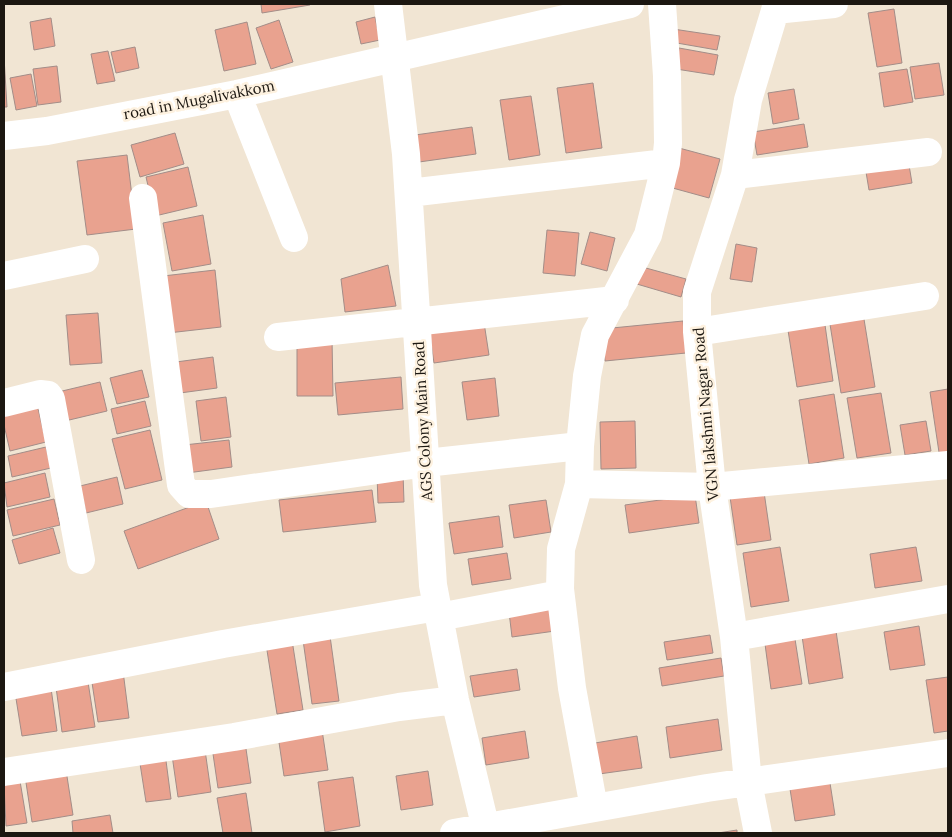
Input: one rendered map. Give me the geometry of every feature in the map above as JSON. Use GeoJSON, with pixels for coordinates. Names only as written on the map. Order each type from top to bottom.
{"type":"FeatureCollection","features":[{"type":"Feature","properties":{"kind":"street","name":"AGS Colony Main Road"},"geometry":{"type":"LineString","coordinates":[[388,4],[409,193],[433,585],[455,700],[486,830]]}},
{"type":"Feature","properties":{"kind":"street","name":"road in Mugalivakkom"},"geometry":{"type":"LineString","coordinates":[[4,136],[47,131],[237,94],[394,56],[630,4]]}},
{"type":"Feature","properties":{"kind":"street"},"geometry":{"type":"LineString","coordinates":[[594,808],[572,688],[560,594],[562,548],[579,484],[580,446],[587,376],[595,336],[648,235],[666,163],[668,144],[667,76],[662,4]]}},
{"type":"Feature","properties":{"kind":"street"},"geometry":{"type":"LineString","coordinates":[[776,7],[834,4]]}},
{"type":"Feature","properties":{"kind":"street","name":"VGN lakshmi Nagar Road"},"geometry":{"type":"LineString","coordinates":[[758,833],[748,782],[734,637],[712,487],[697,332],[697,292],[735,175],[748,100],[776,7]]}},
{"type":"Feature","properties":{"kind":"street"},"geometry":{"type":"LineString","coordinates":[[237,94],[294,238]]}},
{"type":"Feature","properties":{"kind":"street"},"geometry":{"type":"LineString","coordinates":[[735,175],[928,152]]}},
{"type":"Feature","properties":{"kind":"street"},"geometry":{"type":"LineString","coordinates":[[409,193],[666,163]]}},
{"type":"Feature","properties":{"kind":"street"},"geometry":{"type":"LineString","coordinates":[[143,198],[181,485],[184,490],[195,495],[212,494],[426,463],[580,446]]}},
{"type":"Feature","properties":{"kind":"street"},"geometry":{"type":"LineString","coordinates":[[4,276],[85,259]]}},
{"type":"Feature","properties":{"kind":"street"},"geometry":{"type":"LineString","coordinates":[[697,332],[925,296]]}},
{"type":"Feature","properties":{"kind":"street"},"geometry":{"type":"LineString","coordinates":[[278,337],[615,300]]}},
{"type":"Feature","properties":{"kind":"street"},"geometry":{"type":"LineString","coordinates":[[4,403],[40,394],[48,395],[51,399],[81,560]]}},
{"type":"Feature","properties":{"kind":"street"},"geometry":{"type":"LineString","coordinates":[[579,484],[712,487],[948,465]]}},
{"type":"Feature","properties":{"kind":"street"},"geometry":{"type":"LineString","coordinates":[[4,687],[223,644],[560,594]]}},
{"type":"Feature","properties":{"kind":"street"},"geometry":{"type":"LineString","coordinates":[[734,637],[948,599]]}},
{"type":"Feature","properties":{"kind":"street"},"geometry":{"type":"LineString","coordinates":[[4,772],[234,737],[399,707],[455,700]]}},
{"type":"Feature","properties":{"kind":"street"},"geometry":{"type":"LineString","coordinates":[[454,833],[486,830],[594,808],[748,782],[948,753]]}},
{"type":"Feature","properties":{"kind":"building"},"geometry":{"type":"Polygon","coordinates":[[[261,4],[310,4],[310,5],[262,13],[261,4]]]}},
{"type":"Feature","properties":{"kind":"building"},"geometry":{"type":"Polygon","coordinates":[[[894,9],[902,63],[877,67],[868,13],[894,9]]]}},
{"type":"Feature","properties":{"kind":"building"},"geometry":{"type":"Polygon","coordinates":[[[375,17],[380,40],[361,44],[356,22],[375,17]]]}},
{"type":"Feature","properties":{"kind":"building"},"geometry":{"type":"Polygon","coordinates":[[[51,18],[55,46],[34,50],[30,22],[51,18]]]}},
{"type":"Feature","properties":{"kind":"building"},"geometry":{"type":"Polygon","coordinates":[[[279,20],[293,62],[271,69],[256,28],[279,20]]]}},
{"type":"Feature","properties":{"kind":"building"},"geometry":{"type":"Polygon","coordinates":[[[247,22],[256,64],[224,71],[215,30],[247,22]]]}},
{"type":"Feature","properties":{"kind":"building"},"geometry":{"type":"Polygon","coordinates":[[[673,29],[720,36],[717,50],[671,42],[673,29]]]}},
{"type":"Feature","properties":{"kind":"building"},"geometry":{"type":"Polygon","coordinates":[[[135,47],[139,68],[116,73],[111,52],[135,47]]]}},
{"type":"Feature","properties":{"kind":"building"},"geometry":{"type":"Polygon","coordinates":[[[679,48],[718,55],[714,75],[676,69],[679,48]]]}},
{"type":"Feature","properties":{"kind":"building"},"geometry":{"type":"Polygon","coordinates":[[[108,51],[115,81],[97,84],[91,54],[108,51]]]}},
{"type":"Feature","properties":{"kind":"building"},"geometry":{"type":"Polygon","coordinates":[[[4,57],[7,107],[4,107],[4,57]]]}},
{"type":"Feature","properties":{"kind":"building"},"geometry":{"type":"Polygon","coordinates":[[[939,63],[944,95],[915,99],[910,67],[939,63]]]}},
{"type":"Feature","properties":{"kind":"building"},"geometry":{"type":"Polygon","coordinates":[[[57,66],[61,102],[38,105],[33,69],[57,66]]]}},
{"type":"Feature","properties":{"kind":"building"},"geometry":{"type":"Polygon","coordinates":[[[907,69],[913,102],[884,107],[879,73],[907,69]]]}},
{"type":"Feature","properties":{"kind":"building"},"geometry":{"type":"Polygon","coordinates":[[[31,74],[37,106],[16,110],[10,78],[31,74]]]}},
{"type":"Feature","properties":{"kind":"building"},"geometry":{"type":"Polygon","coordinates":[[[593,83],[602,148],[566,153],[557,88],[593,83]]]}},
{"type":"Feature","properties":{"kind":"building"},"geometry":{"type":"Polygon","coordinates":[[[794,89],[799,119],[773,124],[768,93],[794,89]]]}},
{"type":"Feature","properties":{"kind":"building"},"geometry":{"type":"Polygon","coordinates":[[[531,96],[540,155],[509,160],[500,100],[531,96]]]}},
{"type":"Feature","properties":{"kind":"building"},"geometry":{"type":"Polygon","coordinates":[[[804,124],[808,147],[757,155],[753,132],[804,124]]]}},
{"type":"Feature","properties":{"kind":"building"},"geometry":{"type":"Polygon","coordinates":[[[472,127],[476,154],[419,162],[415,135],[472,127]]]}},
{"type":"Feature","properties":{"kind":"building"},"geometry":{"type":"Polygon","coordinates":[[[175,133],[184,164],[140,177],[131,145],[175,133]]]}},
{"type":"Feature","properties":{"kind":"building"},"geometry":{"type":"Polygon","coordinates":[[[679,148],[720,159],[709,198],[669,187],[679,148]]]}},
{"type":"Feature","properties":{"kind":"building"},"geometry":{"type":"Polygon","coordinates":[[[127,155],[136,229],[87,235],[77,161],[127,155]]]}},
{"type":"Feature","properties":{"kind":"building"},"geometry":{"type":"Polygon","coordinates":[[[908,159],[912,183],[869,190],[865,166],[908,159]]]}},
{"type":"Feature","properties":{"kind":"building"},"geometry":{"type":"Polygon","coordinates":[[[188,167],[197,206],[155,216],[146,177],[188,167]]]}},
{"type":"Feature","properties":{"kind":"building"},"geometry":{"type":"Polygon","coordinates":[[[203,215],[211,264],[172,271],[163,223],[203,215]]]}},
{"type":"Feature","properties":{"kind":"building"},"geometry":{"type":"Polygon","coordinates":[[[547,230],[579,233],[575,276],[543,273],[547,230]]]}},
{"type":"Feature","properties":{"kind":"building"},"geometry":{"type":"Polygon","coordinates":[[[590,232],[615,238],[607,271],[581,264],[590,232]]]}},
{"type":"Feature","properties":{"kind":"building"},"geometry":{"type":"Polygon","coordinates":[[[736,244],[757,248],[752,282],[730,279],[736,244]]]}},
{"type":"Feature","properties":{"kind":"building"},"geometry":{"type":"Polygon","coordinates":[[[388,265],[396,306],[345,312],[341,279],[388,265]]]}},
{"type":"Feature","properties":{"kind":"building"},"geometry":{"type":"Polygon","coordinates":[[[635,265],[686,279],[681,297],[630,282],[635,265]]]}},
{"type":"Feature","properties":{"kind":"building"},"geometry":{"type":"Polygon","coordinates":[[[215,270],[221,327],[168,333],[163,276],[215,270]]]}},
{"type":"Feature","properties":{"kind":"building"},"geometry":{"type":"Polygon","coordinates":[[[98,313],[102,363],[70,365],[66,315],[98,313]]]}},
{"type":"Feature","properties":{"kind":"building"},"geometry":{"type":"Polygon","coordinates":[[[863,313],[875,387],[841,393],[829,318],[863,313]]]}},
{"type":"Feature","properties":{"kind":"building"},"geometry":{"type":"Polygon","coordinates":[[[483,316],[489,355],[434,363],[428,324],[483,316]]]}},
{"type":"Feature","properties":{"kind":"building"},"geometry":{"type":"Polygon","coordinates":[[[824,318],[833,381],[797,387],[787,324],[824,318]]]}},
{"type":"Feature","properties":{"kind":"building"},"geometry":{"type":"Polygon","coordinates":[[[683,321],[686,353],[605,361],[602,329],[683,321]]]}},
{"type":"Feature","properties":{"kind":"building"},"geometry":{"type":"Polygon","coordinates":[[[332,338],[333,396],[297,396],[297,339],[332,338]]]}},
{"type":"Feature","properties":{"kind":"building"},"geometry":{"type":"Polygon","coordinates":[[[213,357],[217,388],[180,393],[176,362],[213,357]]]}},
{"type":"Feature","properties":{"kind":"building"},"geometry":{"type":"Polygon","coordinates":[[[142,370],[149,397],[117,404],[110,378],[142,370]]]}},
{"type":"Feature","properties":{"kind":"building"},"geometry":{"type":"Polygon","coordinates":[[[401,377],[403,409],[338,415],[335,383],[401,377]]]}},
{"type":"Feature","properties":{"kind":"building"},"geometry":{"type":"Polygon","coordinates":[[[495,378],[499,416],[467,420],[462,382],[495,378]]]}},
{"type":"Feature","properties":{"kind":"building"},"geometry":{"type":"Polygon","coordinates":[[[100,382],[107,411],[65,421],[58,392],[100,382]]]}},
{"type":"Feature","properties":{"kind":"building"},"geometry":{"type":"Polygon","coordinates":[[[948,389],[948,457],[940,459],[930,392],[948,389]]]}},
{"type":"Feature","properties":{"kind":"building"},"geometry":{"type":"Polygon","coordinates":[[[881,393],[891,453],[857,458],[847,398],[881,393]]]}},
{"type":"Feature","properties":{"kind":"building"},"geometry":{"type":"Polygon","coordinates":[[[834,394],[844,458],[809,464],[799,400],[834,394]]]}},
{"type":"Feature","properties":{"kind":"building"},"geometry":{"type":"Polygon","coordinates":[[[226,397],[231,437],[201,441],[196,401],[226,397]]]}},
{"type":"Feature","properties":{"kind":"building"},"geometry":{"type":"Polygon","coordinates":[[[36,400],[46,442],[10,451],[4,425],[4,408],[36,400]]]}},
{"type":"Feature","properties":{"kind":"building"},"geometry":{"type":"Polygon","coordinates":[[[145,401],[151,426],[117,434],[111,409],[145,401]]]}},
{"type":"Feature","properties":{"kind":"building"},"geometry":{"type":"Polygon","coordinates":[[[635,421],[636,468],[601,469],[600,422],[635,421]]]}},
{"type":"Feature","properties":{"kind":"building"},"geometry":{"type":"Polygon","coordinates":[[[926,421],[931,451],[905,455],[900,425],[926,421]]]}},
{"type":"Feature","properties":{"kind":"building"},"geometry":{"type":"Polygon","coordinates":[[[150,430],[162,480],[125,489],[112,439],[150,430]]]}},
{"type":"Feature","properties":{"kind":"building"},"geometry":{"type":"Polygon","coordinates":[[[229,440],[232,467],[187,473],[184,445],[229,440]]]}},
{"type":"Feature","properties":{"kind":"building"},"geometry":{"type":"Polygon","coordinates":[[[46,447],[51,468],[12,477],[8,456],[46,447]]]}},
{"type":"Feature","properties":{"kind":"building"},"geometry":{"type":"Polygon","coordinates":[[[45,473],[50,497],[7,507],[4,483],[45,473]]]}},
{"type":"Feature","properties":{"kind":"building"},"geometry":{"type":"Polygon","coordinates":[[[403,473],[404,502],[378,503],[377,475],[403,473]]]}},
{"type":"Feature","properties":{"kind":"building"},"geometry":{"type":"Polygon","coordinates":[[[117,477],[123,504],[86,513],[80,486],[117,477]]]}},
{"type":"Feature","properties":{"kind":"building"},"geometry":{"type":"Polygon","coordinates":[[[763,485],[771,540],[737,545],[729,490],[763,485]]]}},
{"type":"Feature","properties":{"kind":"building"},"geometry":{"type":"Polygon","coordinates":[[[372,490],[376,522],[283,532],[279,500],[372,490]]]}},
{"type":"Feature","properties":{"kind":"building"},"geometry":{"type":"Polygon","coordinates":[[[695,495],[699,523],[629,533],[625,505],[695,495]]]}},
{"type":"Feature","properties":{"kind":"building"},"geometry":{"type":"Polygon","coordinates":[[[54,499],[60,525],[13,536],[7,510],[54,499]]]}},
{"type":"Feature","properties":{"kind":"building"},"geometry":{"type":"Polygon","coordinates":[[[546,500],[551,532],[514,538],[509,505],[546,500]]]}},
{"type":"Feature","properties":{"kind":"building"},"geometry":{"type":"Polygon","coordinates":[[[206,501],[219,539],[138,569],[124,531],[206,501]]]}},
{"type":"Feature","properties":{"kind":"building"},"geometry":{"type":"Polygon","coordinates":[[[499,516],[503,547],[454,554],[449,523],[499,516]]]}},
{"type":"Feature","properties":{"kind":"building"},"geometry":{"type":"Polygon","coordinates":[[[53,528],[60,553],[19,564],[12,540],[53,528]]]}},
{"type":"Feature","properties":{"kind":"building"},"geometry":{"type":"Polygon","coordinates":[[[780,547],[789,601],[751,607],[743,553],[780,547]]]}},
{"type":"Feature","properties":{"kind":"building"},"geometry":{"type":"Polygon","coordinates":[[[916,547],[922,581],[875,588],[870,554],[916,547]]]}},
{"type":"Feature","properties":{"kind":"building"},"geometry":{"type":"Polygon","coordinates":[[[507,553],[511,579],[472,585],[468,559],[507,553]]]}},
{"type":"Feature","properties":{"kind":"building"},"geometry":{"type":"Polygon","coordinates":[[[551,606],[555,631],[512,637],[509,612],[551,606]]]}},
{"type":"Feature","properties":{"kind":"building"},"geometry":{"type":"Polygon","coordinates":[[[919,626],[925,665],[890,670],[884,632],[919,626]]]}},
{"type":"Feature","properties":{"kind":"building"},"geometry":{"type":"Polygon","coordinates":[[[836,631],[843,678],[809,684],[802,636],[836,631]]]}},
{"type":"Feature","properties":{"kind":"building"},"geometry":{"type":"Polygon","coordinates":[[[710,635],[713,653],[667,660],[664,642],[710,635]]]}},
{"type":"Feature","properties":{"kind":"building"},"geometry":{"type":"Polygon","coordinates":[[[330,636],[339,701],[312,704],[303,640],[330,636]]]}},
{"type":"Feature","properties":{"kind":"building"},"geometry":{"type":"Polygon","coordinates":[[[795,639],[802,684],[771,689],[765,644],[795,639]]]}},
{"type":"Feature","properties":{"kind":"building"},"geometry":{"type":"Polygon","coordinates":[[[292,640],[303,710],[277,714],[266,644],[292,640]]]}},
{"type":"Feature","properties":{"kind":"building"},"geometry":{"type":"Polygon","coordinates":[[[721,658],[724,676],[662,686],[659,668],[721,658]]]}},
{"type":"Feature","properties":{"kind":"building"},"geometry":{"type":"Polygon","coordinates":[[[517,669],[520,690],[474,697],[470,676],[517,669]]]}},
{"type":"Feature","properties":{"kind":"building"},"geometry":{"type":"Polygon","coordinates":[[[123,671],[129,718],[98,722],[91,676],[123,671]]]}},
{"type":"Feature","properties":{"kind":"building"},"geometry":{"type":"Polygon","coordinates":[[[948,677],[948,731],[934,733],[926,680],[948,677]]]}},
{"type":"Feature","properties":{"kind":"building"},"geometry":{"type":"Polygon","coordinates":[[[50,681],[57,731],[22,736],[14,686],[50,681]]]}},
{"type":"Feature","properties":{"kind":"building"},"geometry":{"type":"Polygon","coordinates":[[[88,682],[95,727],[62,732],[56,687],[88,682]]]}},
{"type":"Feature","properties":{"kind":"building"},"geometry":{"type":"Polygon","coordinates":[[[718,719],[722,750],[670,758],[666,727],[718,719]]]}},
{"type":"Feature","properties":{"kind":"building"},"geometry":{"type":"Polygon","coordinates":[[[321,723],[328,770],[284,776],[277,729],[321,723]]]}},
{"type":"Feature","properties":{"kind":"building"},"geometry":{"type":"Polygon","coordinates":[[[525,731],[529,758],[486,765],[482,738],[525,731]]]}},
{"type":"Feature","properties":{"kind":"building"},"geometry":{"type":"Polygon","coordinates":[[[637,736],[642,768],[599,774],[595,743],[637,736]]]}},
{"type":"Feature","properties":{"kind":"building"},"geometry":{"type":"Polygon","coordinates":[[[245,742],[251,783],[218,788],[212,747],[245,742]]]}},
{"type":"Feature","properties":{"kind":"building"},"geometry":{"type":"Polygon","coordinates":[[[204,743],[211,792],[178,797],[171,748],[204,743]]]}},
{"type":"Feature","properties":{"kind":"building"},"geometry":{"type":"Polygon","coordinates":[[[165,753],[171,799],[146,802],[139,757],[165,753]]]}},
{"type":"Feature","properties":{"kind":"building"},"geometry":{"type":"Polygon","coordinates":[[[66,770],[73,815],[32,822],[25,776],[66,770]]]}},
{"type":"Feature","properties":{"kind":"building"},"geometry":{"type":"Polygon","coordinates":[[[428,771],[433,805],[401,810],[396,776],[428,771]]]}},
{"type":"Feature","properties":{"kind":"building"},"geometry":{"type":"Polygon","coordinates":[[[353,777],[360,826],[325,832],[318,782],[353,777]]]}},
{"type":"Feature","properties":{"kind":"building"},"geometry":{"type":"Polygon","coordinates":[[[20,781],[27,823],[6,826],[4,784],[20,781]]]}},
{"type":"Feature","properties":{"kind":"building"},"geometry":{"type":"Polygon","coordinates":[[[830,783],[835,815],[795,821],[790,789],[830,783]]]}},
{"type":"Feature","properties":{"kind":"building"},"geometry":{"type":"Polygon","coordinates":[[[246,793],[252,833],[223,833],[217,798],[246,793]]]}},
{"type":"Feature","properties":{"kind":"building"},"geometry":{"type":"Polygon","coordinates":[[[110,815],[113,833],[73,833],[72,821],[110,815]]]}},
{"type":"Feature","properties":{"kind":"building"},"geometry":{"type":"Polygon","coordinates":[[[737,830],[737,833],[718,833],[737,830]]]}}]}
